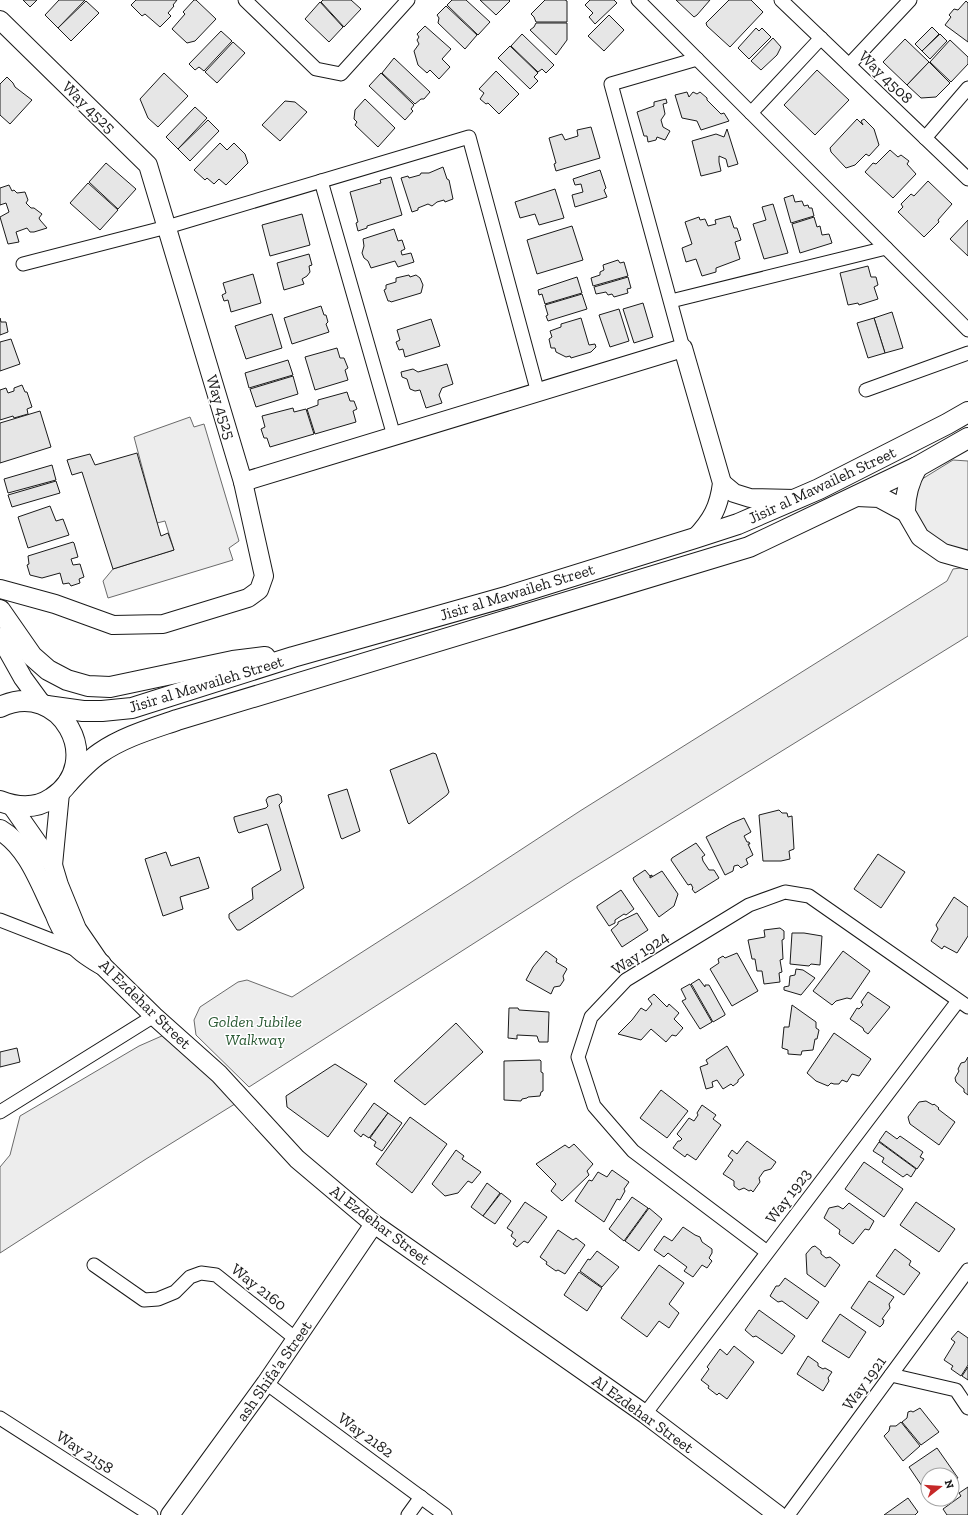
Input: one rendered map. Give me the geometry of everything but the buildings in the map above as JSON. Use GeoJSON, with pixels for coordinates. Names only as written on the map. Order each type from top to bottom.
{"type":"FeatureCollection","features":[{"type":"Feature","properties":{"kind":"main road","name":"Jisir al Mawaileh Street"},"geometry":{"type":"LineString","coordinates":[[0,707],[9,702],[26,700],[44,705],[83,711],[132,708],[293,657],[509,596],[738,524],[797,499],[968,412]]}},
{"type":"Feature","properties":{"kind":"main road","name":"Jisir al Mawaileh Street"},"geometry":{"type":"LineString","coordinates":[[5,803],[28,807],[46,802],[64,788],[86,764],[99,753],[112,745],[130,737],[185,718],[749,547],[917,467],[968,438]]}},
{"type":"Feature","properties":{"kind":"main road"},"geometry":{"type":"LineString","coordinates":[[857,496],[879,497],[905,511],[905,496],[911,477],[917,467]]}},
{"type":"Feature","properties":{"kind":"main road"},"geometry":{"type":"LineString","coordinates":[[0,610],[32,656],[48,670],[68,680],[88,686],[110,687],[233,661],[263,657],[293,657]]}},
{"type":"Feature","properties":{"kind":"main road"},"geometry":{"type":"LineString","coordinates":[[44,705],[59,714],[69,726],[75,740],[77,754],[75,769],[64,788]]}},
{"type":"Feature","properties":{"kind":"main road"},"geometry":{"type":"LineString","coordinates":[[0,830],[22,850],[34,870],[67,937],[82,952],[101,964]]}},
{"type":"Feature","properties":{"kind":"street"},"geometry":{"type":"LineString","coordinates":[[244,0],[316,69],[341,74],[408,0]]}},
{"type":"Feature","properties":{"kind":"street"},"geometry":{"type":"LineString","coordinates":[[638,0],[968,330]]}},
{"type":"Feature","properties":{"kind":"street","name":"Way 4508"},"geometry":{"type":"LineString","coordinates":[[781,0],[968,179]]}},
{"type":"Feature","properties":{"kind":"street"},"geometry":{"type":"LineString","coordinates":[[849,65],[910,0]]}},
{"type":"Feature","properties":{"kind":"street","name":"Way 4525"},"geometry":{"type":"LineString","coordinates":[[0,20],[148,165],[244,482],[264,576],[259,590],[248,598],[163,624],[114,625],[55,604],[0,589]]}},
{"type":"Feature","properties":{"kind":"street"},"geometry":{"type":"LineString","coordinates":[[751,113],[821,38]]}},
{"type":"Feature","properties":{"kind":"street"},"geometry":{"type":"LineString","coordinates":[[695,538],[706,527],[714,514],[720,499],[722,483],[683,348],[611,84],[697,59]]}},
{"type":"Feature","properties":{"kind":"street"},"geometry":{"type":"LineString","coordinates":[[925,138],[968,88]]}},
{"type":"Feature","properties":{"kind":"street"},"geometry":{"type":"LineString","coordinates":[[23,264],[167,227],[469,137],[538,393]]}},
{"type":"Feature","properties":{"kind":"street"},"geometry":{"type":"LineString","coordinates":[[321,181],[394,436]]}},
{"type":"Feature","properties":{"kind":"street"},"geometry":{"type":"LineString","coordinates":[[671,301],[886,248]]}},
{"type":"Feature","properties":{"kind":"street"},"geometry":{"type":"LineString","coordinates":[[244,482],[683,348]]}},
{"type":"Feature","properties":{"kind":"street"},"geometry":{"type":"LineString","coordinates":[[866,390],[968,353]]}},
{"type":"Feature","properties":{"kind":"street"},"geometry":{"type":"LineString","coordinates":[[722,483],[734,493],[750,498],[797,499]]}},
{"type":"Feature","properties":{"kind":"street"},"geometry":{"type":"LineString","coordinates":[[905,511],[920,537],[943,553],[968,560]]}},
{"type":"Feature","properties":{"kind":"street"},"geometry":{"type":"LineString","coordinates":[[0,637],[23,678],[44,705]]}},
{"type":"Feature","properties":{"kind":"street","name":"Al Ezdehar Street"},"geometry":{"type":"LineString","coordinates":[[53,866],[64,788]]}},
{"type":"Feature","properties":{"kind":"street","name":"Al Ezdehar Street"},"geometry":{"type":"LineString","coordinates":[[5,803],[53,866],[77,929],[101,964],[154,1016],[220,1074],[297,1159],[374,1224],[645,1414],[778,1515]]}},
{"type":"Feature","properties":{"kind":"street","name":"Way 1924"},"geometry":{"type":"LineString","coordinates":[[767,1252],[633,1151],[594,1106],[578,1057],[591,1017],[626,980],[749,906],[785,892],[809,896],[963,1004]]}},
{"type":"Feature","properties":{"kind":"street"},"geometry":{"type":"LineString","coordinates":[[0,920],[82,952]]}},
{"type":"Feature","properties":{"kind":"street","name":"Way 1923"},"geometry":{"type":"LineString","coordinates":[[645,1414],[767,1252],[963,1004]]}},
{"type":"Feature","properties":{"kind":"street"},"geometry":{"type":"LineString","coordinates":[[0,1112],[154,1016]]}},
{"type":"Feature","properties":{"kind":"street","name":"ash Shifa'a Street"},"geometry":{"type":"LineString","coordinates":[[170,1515],[266,1383],[374,1224]]}},
{"type":"Feature","properties":{"kind":"street","name":"Way 2160"},"geometry":{"type":"LineString","coordinates":[[94,1265],[144,1300],[158,1299],[175,1292],[190,1277],[201,1273],[216,1275],[296,1339]]}},
{"type":"Feature","properties":{"kind":"street","name":"Way 1921"},"geometry":{"type":"LineString","coordinates":[[788,1515],[968,1270]]}},
{"type":"Feature","properties":{"kind":"street"},"geometry":{"type":"LineString","coordinates":[[891,1375],[956,1390],[968,1408]]}},
{"type":"Feature","properties":{"kind":"street","name":"Way 2182"},"geometry":{"type":"LineString","coordinates":[[266,1383],[445,1515]]}},
{"type":"Feature","properties":{"kind":"street","name":"Way 2158"},"geometry":{"type":"LineString","coordinates":[[0,1418],[151,1515]]}},
{"type":"Feature","properties":{"kind":"street"},"geometry":{"type":"LineString","coordinates":[[408,1515],[421,1497]]}},
{"type":"Feature","properties":{"kind":"shaded area"},"geometry":{"type":"Polygon","coordinates":[[[190,417],[194,427],[204,424],[239,541],[229,548],[233,560],[108,598],[103,581],[113,569],[174,550],[165,521],[157,523],[134,437],[190,417]]]}},
{"type":"Feature","properties":{"kind":"shaded area"},"geometry":{"type":"Polygon","coordinates":[[[953,460],[968,461],[968,552],[948,550],[925,535],[912,504],[914,484],[953,460]]]}},
{"type":"Feature","properties":{"kind":"shaded area","name":"Golden Jubilee Walkway"},"geometry":{"type":"Polygon","coordinates":[[[968,567],[968,636],[573,880],[249,1087],[196,1035],[194,1020],[200,1007],[238,982],[247,980],[292,997],[580,811],[947,581],[953,569],[968,567]]]}},
{"type":"Feature","properties":{"kind":"shaded area","name":"Golden Jubilee Walkway"},"geometry":{"type":"Polygon","coordinates":[[[164,1035],[238,1102],[0,1253],[0,1167],[10,1155],[20,1116],[139,1046],[164,1035]]]}}]}
